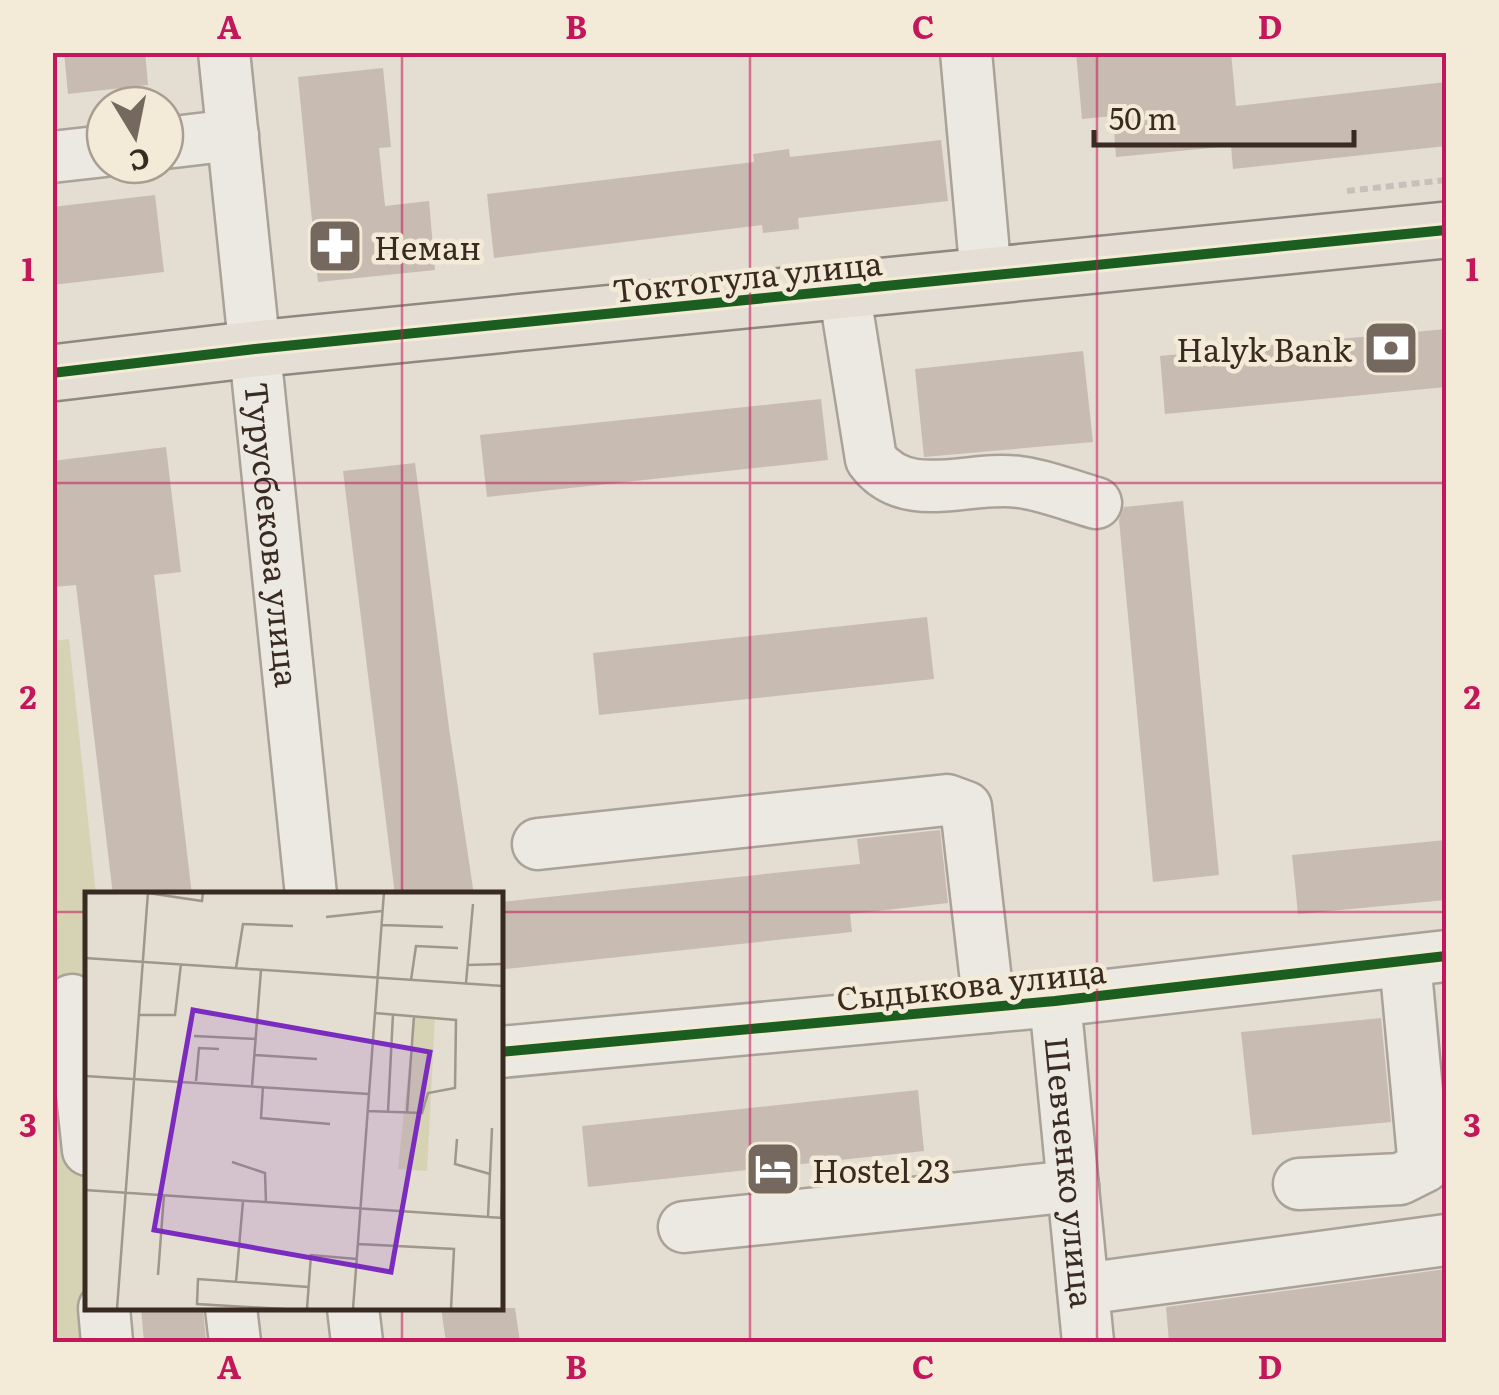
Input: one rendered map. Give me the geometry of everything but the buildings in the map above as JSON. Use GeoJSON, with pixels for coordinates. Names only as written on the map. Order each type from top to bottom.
{"type":"FeatureCollection","features":[{"type":"Feature","properties":{"kind":"main road","name":"Токтогула улица"},"geometry":{"type":"LineString","coordinates":[[52,373],[255,349],[1446,230]]}},
{"type":"Feature","properties":{"kind":"street","name":"Турусбекова улица"},"geometry":{"type":"LineString","coordinates":[[224,52],[311,892]]}},
{"type":"Feature","properties":{"kind":"street"},"geometry":{"type":"LineString","coordinates":[[966,52],[986,276]]}},
{"type":"Feature","properties":{"kind":"street"},"geometry":{"type":"LineString","coordinates":[[185,141],[233,135]]}},
{"type":"Feature","properties":{"kind":"street"},"geometry":{"type":"LineString","coordinates":[[52,157],[85,153]]}},
{"type":"Feature","properties":{"kind":"street"},"geometry":{"type":"LineString","coordinates":[[844,290],[872,459],[882,474],[897,482],[924,487],[992,480],[1022,482],[1096,503]]}},
{"type":"Feature","properties":{"kind":"street"},"geometry":{"type":"LineString","coordinates":[[538,844],[947,800],[966,806],[989,1007]]}},
{"type":"Feature","properties":{"kind":"street"},"geometry":{"type":"LineString","coordinates":[[1300,1184],[1400,1178],[1424,1167],[1426,959]]}},
{"type":"Feature","properties":{"kind":"street","name":"Сыдыкова улица"},"geometry":{"type":"LineString","coordinates":[[502,1052],[1055,1001],[1426,959]]}},
{"type":"Feature","properties":{"kind":"street"},"geometry":{"type":"LineString","coordinates":[[71,1000],[85,1124]]}},
{"type":"Feature","properties":{"kind":"street","name":"Шевченко улица"},"geometry":{"type":"LineString","coordinates":[[1055,1001],[1088,1342]]}},
{"type":"Feature","properties":{"kind":"street"},"geometry":{"type":"LineString","coordinates":[[684,1227],[1073,1186]]}},
{"type":"Feature","properties":{"kind":"street"},"geometry":{"type":"LineString","coordinates":[[1083,1288],[1446,1240]]}},
{"type":"Feature","properties":{"kind":"street"},"geometry":{"type":"LineString","coordinates":[[104,1310],[107,1342]]}},
{"type":"Feature","properties":{"kind":"street"},"geometry":{"type":"LineString","coordinates":[[231,1310],[235,1342]]}},
{"type":"Feature","properties":{"kind":"street"},"geometry":{"type":"LineString","coordinates":[[353,1310],[357,1342]]}},
{"type":"Feature","properties":{"kind":"shaded area"},"geometry":{"type":"Polygon","coordinates":[[[69,639],[96,892],[85,892],[85,1310],[89,1310],[107,1342],[53,1342],[52,641],[69,639]]]}},
{"type":"Feature","properties":{"kind":"cycle path"},"geometry":{"type":"LineString","coordinates":[[52,373],[255,349],[1446,230]]}},
{"type":"Feature","properties":{"kind":"cycle path"},"geometry":{"type":"LineString","coordinates":[[502,1052],[1055,1001],[1446,956]]}},
{"type":"Feature","properties":{"kind":"place","name":"Неман"},"geometry":{"type":"Point","coordinates":[335,246]}},
{"type":"Feature","properties":{"kind":"place","name":"Halyk Bank"},"geometry":{"type":"Point","coordinates":[1391,348]}},
{"type":"Feature","properties":{"kind":"place","name":"Hostel 23"},"geometry":{"type":"Point","coordinates":[773,1169]}}]}
